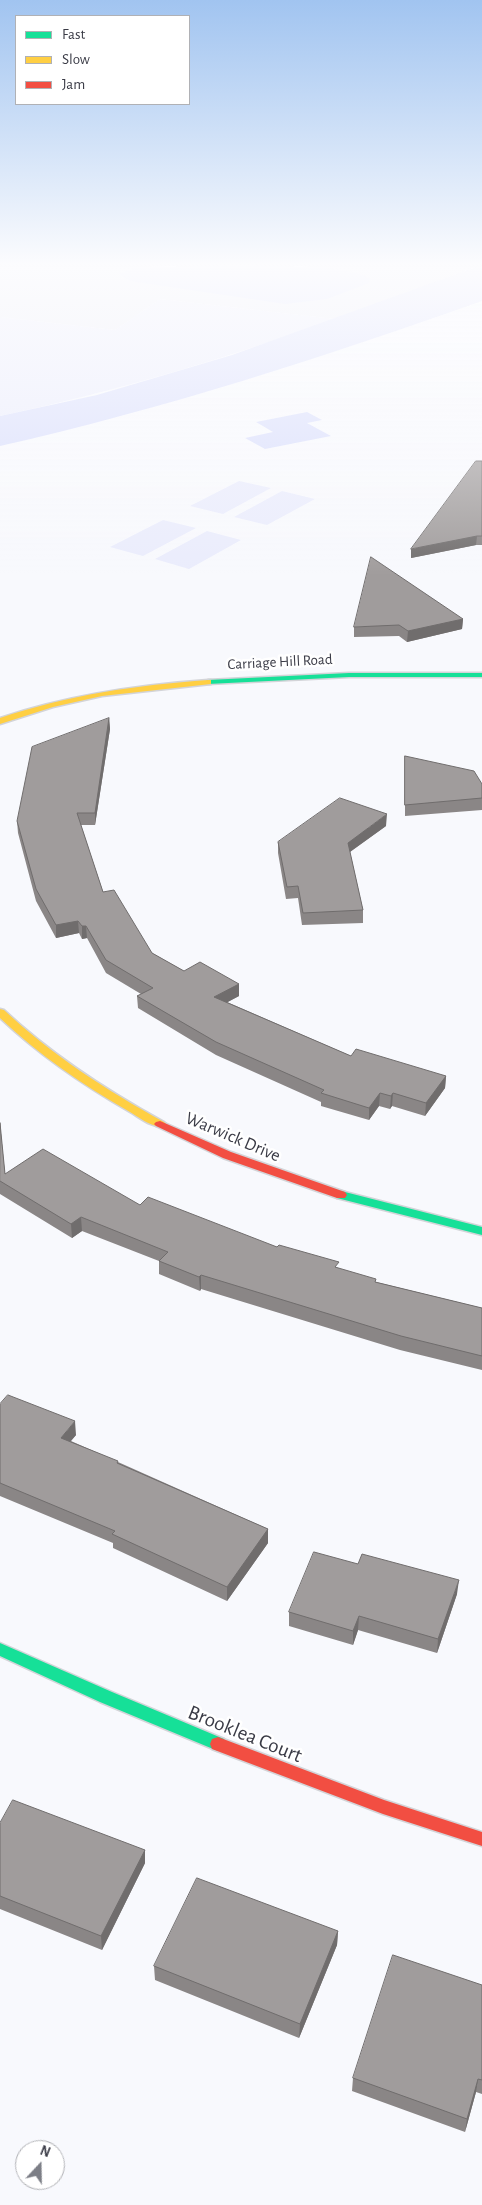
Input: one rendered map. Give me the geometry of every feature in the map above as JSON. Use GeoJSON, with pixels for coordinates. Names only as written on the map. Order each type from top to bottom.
{"type":"FeatureCollection","features":[{"type":"Feature","properties":{"kind":"street","name":"Carriage Hill Road"},"geometry":{"type":"LineString","coordinates":[[0,721],[48,704],[81,696],[178,684],[348,674],[482,675]]}},
{"type":"Feature","properties":{"kind":"street","name":"Warwick Drive"},"geometry":{"type":"LineString","coordinates":[[0,1012],[52,1058],[119,1102],[225,1155],[343,1197],[482,1231]]}},
{"type":"Feature","properties":{"kind":"street","name":"Brooklea Court"},"geometry":{"type":"LineString","coordinates":[[0,1649],[89,1691],[230,1749],[412,1819],[482,1839]]}},
{"type":"Feature","properties":{"kind":"shaded area"},"geometry":{"type":"Polygon","coordinates":[[[0,370],[182,370],[43,407],[0,416],[0,370]]]}},
{"type":"Feature","properties":{"kind":"shaded area"},"geometry":{"type":"Polygon","coordinates":[[[239,481],[271,488],[223,514],[190,506],[239,481]]]}},
{"type":"Feature","properties":{"kind":"shaded area"},"geometry":{"type":"Polygon","coordinates":[[[282,491],[315,499],[267,525],[234,517],[282,491]]]}},
{"type":"Feature","properties":{"kind":"shaded area"},"geometry":{"type":"Polygon","coordinates":[[[163,520],[196,528],[143,556],[110,547],[163,520]]]}},
{"type":"Feature","properties":{"kind":"shaded area"},"geometry":{"type":"Polygon","coordinates":[[[207,531],[241,540],[189,569],[155,559],[207,531]]]}},
{"type":"Feature","properties":{"kind":"water"},"geometry":{"type":"Polygon","coordinates":[[[182,370],[278,370],[122,416],[0,446],[0,416],[97,395],[182,370]]]}},
{"type":"Feature","properties":{"kind":"water"},"geometry":{"type":"Polygon","coordinates":[[[307,412],[322,420],[307,423],[331,436],[265,449],[245,438],[273,432],[256,422],[307,412]]]}},
{"type":"Feature","properties":{"kind":"building"},"geometry":{"type":"Polygon","coordinates":[[[476,461],[482,461],[482,536],[411,549],[476,461]]]}},
{"type":"Feature","properties":{"kind":"building"},"geometry":{"type":"Polygon","coordinates":[[[371,557],[463,619],[408,631],[399,625],[354,627],[371,557]]]}},
{"type":"Feature","properties":{"kind":"building"},"geometry":{"type":"Polygon","coordinates":[[[109,718],[95,813],[77,813],[103,892],[114,890],[152,953],[184,971],[200,962],[239,984],[214,997],[351,1056],[356,1049],[446,1076],[426,1103],[393,1093],[391,1096],[380,1093],[369,1108],[321,1093],[324,1090],[216,1042],[137,996],[153,988],[106,960],[86,926],[82,926],[78,921],[56,925],[36,889],[17,821],[32,747],[109,718]]]}},
{"type":"Feature","properties":{"kind":"building"},"geometry":{"type":"Polygon","coordinates":[[[405,756],[474,771],[482,784],[482,798],[405,805],[405,756]]]}},
{"type":"Feature","properties":{"kind":"building"},"geometry":{"type":"Polygon","coordinates":[[[340,798],[387,814],[348,843],[363,910],[303,913],[298,886],[287,887],[278,842],[340,798]]]}},
{"type":"Feature","properties":{"kind":"building"},"geometry":{"type":"Polygon","coordinates":[[[0,1123],[5,1174],[43,1149],[140,1205],[148,1197],[277,1247],[279,1245],[339,1262],[335,1267],[376,1279],[375,1282],[482,1308],[482,1356],[401,1336],[201,1275],[199,1277],[159,1261],[168,1252],[81,1217],[71,1224],[0,1181],[0,1123]]]}},
{"type":"Feature","properties":{"kind":"building"},"geometry":{"type":"Polygon","coordinates":[[[8,1395],[75,1421],[61,1438],[118,1461],[117,1463],[268,1529],[227,1587],[112,1534],[115,1531],[0,1483],[0,1404],[8,1395]]]}},
{"type":"Feature","properties":{"kind":"building"},"geometry":{"type":"Polygon","coordinates":[[[314,1552],[358,1564],[362,1554],[459,1580],[438,1639],[359,1616],[353,1631],[289,1612],[314,1552]]]}},
{"type":"Feature","properties":{"kind":"building"},"geometry":{"type":"Polygon","coordinates":[[[13,1800],[145,1850],[101,1936],[0,1896],[0,1823],[13,1800]]]}},
{"type":"Feature","properties":{"kind":"building"},"geometry":{"type":"Polygon","coordinates":[[[197,1878],[338,1931],[300,2024],[154,1966],[197,1878]]]}},
{"type":"Feature","properties":{"kind":"building"},"geometry":{"type":"Polygon","coordinates":[[[393,1955],[482,1985],[482,2080],[478,2079],[467,2119],[353,2078],[393,1955]]]}},
{"type":"Feature","properties":{"kind":"traffic: fast"},"geometry":{"type":"LineString","coordinates":[[208,682],[349,675],[482,675]]}},
{"type":"Feature","properties":{"kind":"traffic: fast"},"geometry":{"type":"LineString","coordinates":[[341,1195],[482,1231]]}},
{"type":"Feature","properties":{"kind":"traffic: fast"},"geometry":{"type":"LineString","coordinates":[[0,1649],[106,1697],[218,1744]]}},
{"type":"Feature","properties":{"kind":"traffic: slow"},"geometry":{"type":"LineString","coordinates":[[0,721],[51,705],[102,694],[208,682]]}},
{"type":"Feature","properties":{"kind":"traffic: slow"},"geometry":{"type":"LineString","coordinates":[[0,1012],[36,1045],[76,1074],[160,1124]]}},
{"type":"Feature","properties":{"kind":"traffic: jam"},"geometry":{"type":"LineString","coordinates":[[160,1124],[227,1155],[341,1195]]}},
{"type":"Feature","properties":{"kind":"traffic: jam"},"geometry":{"type":"LineString","coordinates":[[218,1744],[383,1807],[482,1839]]}}]}
